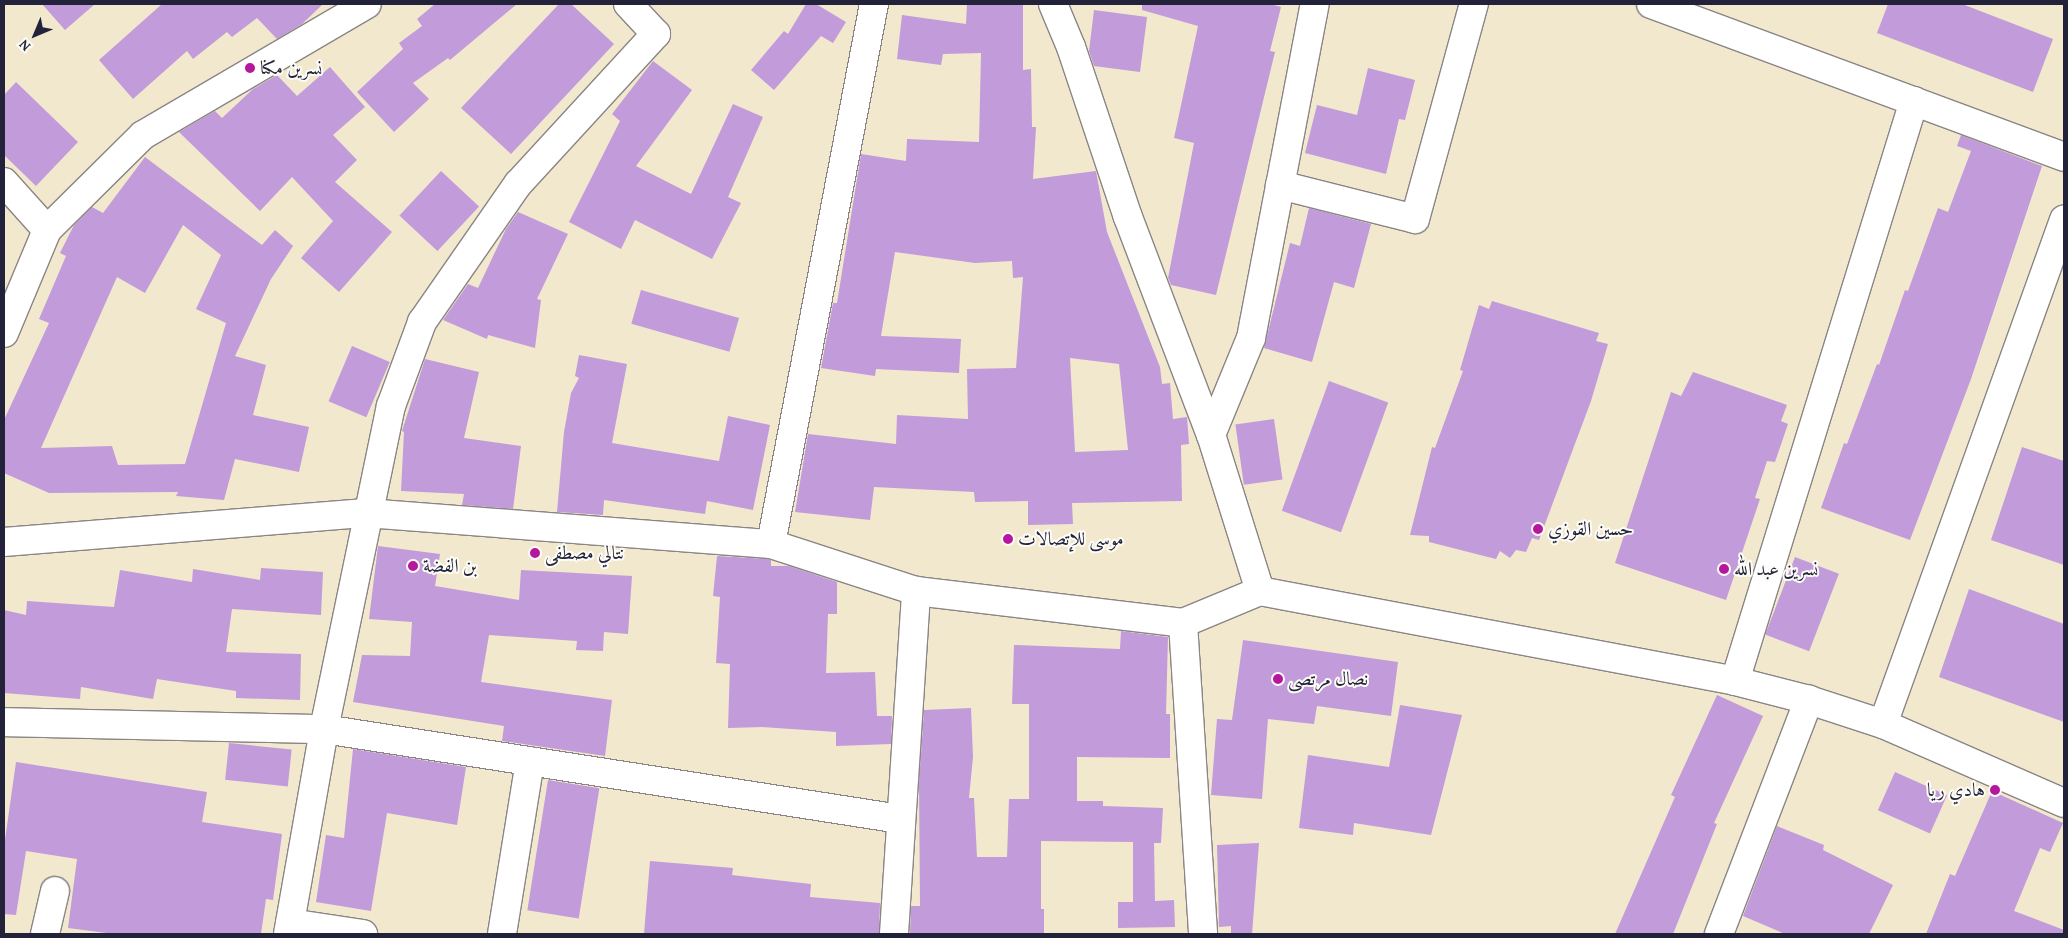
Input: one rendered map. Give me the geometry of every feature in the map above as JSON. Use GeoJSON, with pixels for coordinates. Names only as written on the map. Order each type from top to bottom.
{"type":"FeatureCollection","features":[{"type":"Feature","properties":{"kind":"street"},"geometry":{"type":"LineString","coordinates":[[4,333],[47,230],[143,135],[367,4]]}},
{"type":"Feature","properties":{"kind":"street"},"geometry":{"type":"LineString","coordinates":[[363,934],[289,929],[324,729],[366,513],[391,406],[422,322],[518,184],[656,34],[628,4]]}},
{"type":"Feature","properties":{"kind":"street"},"geometry":{"type":"LineString","coordinates":[[771,544],[874,4]]}},
{"type":"Feature","properties":{"kind":"street"},"geometry":{"type":"LineString","coordinates":[[1053,4],[1071,47],[1128,217],[1211,435],[1260,591]]}},
{"type":"Feature","properties":{"kind":"street"},"geometry":{"type":"LineString","coordinates":[[1211,435],[1251,338],[1315,4]]}},
{"type":"Feature","properties":{"kind":"street"},"geometry":{"type":"LineString","coordinates":[[1280,185],[1415,219],[1474,4]]}},
{"type":"Feature","properties":{"kind":"street"},"geometry":{"type":"LineString","coordinates":[[1651,4],[2064,157]]}},
{"type":"Feature","properties":{"kind":"street"},"geometry":{"type":"LineString","coordinates":[[1735,682],[1914,101]]}},
{"type":"Feature","properties":{"kind":"street"},"geometry":{"type":"LineString","coordinates":[[4,182],[47,230]]}},
{"type":"Feature","properties":{"kind":"street"},"geometry":{"type":"LineString","coordinates":[[1884,724],[2064,220]]}},
{"type":"Feature","properties":{"kind":"street"},"geometry":{"type":"LineString","coordinates":[[4,542],[366,513],[771,544],[916,591],[1183,623],[1260,591],[1735,682],[1809,700],[1884,724],[2064,803]]}},
{"type":"Feature","properties":{"kind":"street"},"geometry":{"type":"LineString","coordinates":[[894,934],[916,591]]}},
{"type":"Feature","properties":{"kind":"street"},"geometry":{"type":"LineString","coordinates":[[1183,623],[1203,934]]}},
{"type":"Feature","properties":{"kind":"street"},"geometry":{"type":"LineString","coordinates":[[1719,934],[1809,700]]}},
{"type":"Feature","properties":{"kind":"street"},"geometry":{"type":"LineString","coordinates":[[4,722],[324,729],[900,819]]}},
{"type":"Feature","properties":{"kind":"street"},"geometry":{"type":"LineString","coordinates":[[502,934],[530,761]]}},
{"type":"Feature","properties":{"kind":"street"},"geometry":{"type":"LineString","coordinates":[[45,934],[55,891]]}},
{"type":"Feature","properties":{"kind":"building"},"geometry":{"type":"Polygon","coordinates":[[[42,4],[95,4],[65,30],[42,4]]]}},
{"type":"Feature","properties":{"kind":"building"},"geometry":{"type":"Polygon","coordinates":[[[162,4],[323,4],[302,24],[277,39],[257,18],[232,37],[227,32],[193,59],[187,51],[133,99],[99,60],[162,4]]]}},
{"type":"Feature","properties":{"kind":"building"},"geometry":{"type":"Polygon","coordinates":[[[435,4],[517,4],[450,60],[448,58],[413,83],[429,99],[394,132],[357,92],[403,49],[399,43],[422,26],[417,19],[435,4]]]}},
{"type":"Feature","properties":{"kind":"building"},"geometry":{"type":"Polygon","coordinates":[[[559,4],[571,4],[614,44],[511,154],[461,108],[559,4]]]}},
{"type":"Feature","properties":{"kind":"building"},"geometry":{"type":"Polygon","coordinates":[[[806,4],[816,4],[846,22],[833,43],[821,36],[774,90],[751,70],[784,31],[788,34],[806,4]]]}},
{"type":"Feature","properties":{"kind":"building"},"geometry":{"type":"Polygon","coordinates":[[[967,4],[1023,4],[1023,70],[1031,69],[1032,127],[1036,127],[1033,179],[1096,171],[1107,232],[1160,367],[1162,384],[1170,383],[1173,419],[1187,417],[1189,444],[1181,445],[1182,501],[1072,503],[1073,524],[1028,525],[1028,501],[975,502],[974,492],[874,487],[870,520],[795,512],[808,434],[896,444],[897,415],[968,419],[967,369],[1016,368],[1023,277],[1013,278],[1012,261],[975,263],[895,252],[881,336],[961,339],[959,373],[876,369],[875,376],[821,368],[833,303],[837,303],[861,154],[906,161],[907,139],[979,142],[981,53],[943,54],[941,65],[897,59],[902,15],[966,24],[967,4]],[[1070,358],[1075,452],[1128,450],[1119,364],[1070,358]]]}},
{"type":"Feature","properties":{"kind":"building"},"geometry":{"type":"Polygon","coordinates":[[[1142,4],[1270,4],[1281,7],[1270,51],[1275,52],[1216,295],[1171,285],[1168,278],[1194,143],[1174,138],[1198,26],[1142,10],[1142,4]]]}},
{"type":"Feature","properties":{"kind":"building"},"geometry":{"type":"Polygon","coordinates":[[[1888,4],[1962,4],[2053,39],[2033,92],[1877,33],[1888,4]]]}},
{"type":"Feature","properties":{"kind":"building"},"geometry":{"type":"Polygon","coordinates":[[[1094,10],[1147,17],[1140,72],[1094,66],[1089,51],[1094,10]]]}},
{"type":"Feature","properties":{"kind":"building"},"geometry":{"type":"Polygon","coordinates":[[[653,61],[692,90],[636,166],[691,194],[733,104],[763,117],[728,197],[741,203],[712,259],[635,220],[621,249],[569,222],[620,121],[612,114],[653,61]]]}},
{"type":"Feature","properties":{"kind":"building"},"geometry":{"type":"Polygon","coordinates":[[[330,67],[365,107],[333,135],[357,160],[335,182],[392,232],[339,292],[301,258],[333,221],[292,177],[260,211],[179,132],[215,111],[222,118],[253,89],[277,75],[297,96],[330,67]]]}},
{"type":"Feature","properties":{"kind":"building"},"geometry":{"type":"Polygon","coordinates":[[[1368,68],[1415,80],[1405,120],[1399,119],[1386,174],[1305,153],[1317,105],[1357,115],[1368,68]]]}},
{"type":"Feature","properties":{"kind":"building"},"geometry":{"type":"Polygon","coordinates":[[[16,82],[78,142],[36,186],[4,155],[4,95],[16,82]]]}},
{"type":"Feature","properties":{"kind":"building"},"geometry":{"type":"Polygon","coordinates":[[[1961,135],[2042,166],[1971,379],[1910,540],[1821,508],[1844,443],[1847,444],[1877,364],[1879,365],[1905,290],[1908,291],[1938,208],[1948,212],[1971,151],[1957,146],[1961,135]]]}},
{"type":"Feature","properties":{"kind":"building"},"geometry":{"type":"Polygon","coordinates":[[[145,157],[262,245],[275,230],[293,246],[271,279],[235,356],[266,365],[253,415],[309,427],[299,472],[235,459],[224,500],[176,496],[178,492],[49,493],[4,473],[4,420],[49,323],[39,319],[66,256],[60,253],[74,225],[92,207],[103,213],[145,157]],[[183,225],[145,293],[117,277],[41,448],[112,446],[118,465],[185,464],[226,323],[196,309],[221,255],[183,225]]]}},
{"type":"Feature","properties":{"kind":"building"},"geometry":{"type":"Polygon","coordinates":[[[441,171],[479,206],[437,251],[399,216],[441,171]]]}},
{"type":"Feature","properties":{"kind":"building"},"geometry":{"type":"Polygon","coordinates":[[[1309,208],[1371,224],[1354,288],[1334,282],[1312,362],[1264,348],[1290,243],[1300,246],[1309,208]]]}},
{"type":"Feature","properties":{"kind":"building"},"geometry":{"type":"Polygon","coordinates":[[[518,212],[568,234],[537,299],[541,300],[535,348],[488,335],[487,339],[443,320],[468,284],[478,288],[506,229],[518,212]]]}},
{"type":"Feature","properties":{"kind":"building"},"geometry":{"type":"Polygon","coordinates":[[[641,290],[739,318],[729,352],[631,324],[641,290]]]}},
{"type":"Feature","properties":{"kind":"building"},"geometry":{"type":"Polygon","coordinates":[[[1492,301],[1599,333],[1596,341],[1608,344],[1591,401],[1539,540],[1532,538],[1526,552],[1516,550],[1510,558],[1500,551],[1496,559],[1429,542],[1429,536],[1410,535],[1432,447],[1435,448],[1463,371],[1460,370],[1479,305],[1489,309],[1492,301]]]}},
{"type":"Feature","properties":{"kind":"building"},"geometry":{"type":"Polygon","coordinates":[[[352,346],[390,362],[366,417],[329,401],[352,346]]]}},
{"type":"Feature","properties":{"kind":"building"},"geometry":{"type":"Polygon","coordinates":[[[579,355],[627,364],[612,443],[719,461],[728,416],[770,425],[753,510],[707,501],[705,514],[604,500],[603,515],[557,512],[564,432],[571,393],[579,378],[575,376],[579,355]]]}},
{"type":"Feature","properties":{"kind":"building"},"geometry":{"type":"Polygon","coordinates":[[[425,359],[479,372],[464,438],[521,446],[513,509],[462,505],[464,494],[401,491],[404,432],[402,431],[425,359]]]}},
{"type":"Feature","properties":{"kind":"building"},"geometry":{"type":"Polygon","coordinates":[[[1693,372],[1787,405],[1781,421],[1788,424],[1775,462],[1767,461],[1755,498],[1760,499],[1726,600],[1615,563],[1671,392],[1681,396],[1693,372]]]}},
{"type":"Feature","properties":{"kind":"building"},"geometry":{"type":"Polygon","coordinates":[[[1329,381],[1388,403],[1341,532],[1282,511],[1329,381]]]}},
{"type":"Feature","properties":{"kind":"building"},"geometry":{"type":"Polygon","coordinates":[[[1274,419],[1282,479],[1244,485],[1235,424],[1274,419]]]}},
{"type":"Feature","properties":{"kind":"building"},"geometry":{"type":"Polygon","coordinates":[[[2022,447],[2064,461],[2064,565],[1991,540],[2022,447]]]}},
{"type":"Feature","properties":{"kind":"building"},"geometry":{"type":"Polygon","coordinates":[[[378,546],[440,554],[435,586],[519,600],[521,570],[632,576],[628,634],[604,632],[603,651],[576,650],[577,641],[489,635],[481,682],[612,700],[605,756],[502,741],[504,726],[353,702],[362,655],[410,656],[412,622],[369,619],[378,546]]]}},
{"type":"Feature","properties":{"kind":"building"},"geometry":{"type":"Polygon","coordinates":[[[717,556],[768,559],[771,560],[771,566],[789,566],[837,582],[837,614],[828,614],[826,673],[875,672],[877,716],[892,716],[891,744],[836,746],[836,732],[762,727],[728,728],[730,664],[716,663],[720,597],[713,596],[717,556]]]}},
{"type":"Feature","properties":{"kind":"building"},"geometry":{"type":"Polygon","coordinates":[[[1795,557],[1839,574],[1809,651],[1765,634],[1795,557]]]}},
{"type":"Feature","properties":{"kind":"building"},"geometry":{"type":"Polygon","coordinates":[[[261,568],[323,572],[321,615],[232,609],[226,652],[301,654],[300,700],[236,698],[236,691],[157,679],[153,699],[81,687],[80,699],[4,693],[4,610],[26,615],[27,601],[114,607],[120,570],[192,582],[193,569],[260,580],[261,568]]]}},
{"type":"Feature","properties":{"kind":"building"},"geometry":{"type":"Polygon","coordinates":[[[1969,589],[2064,624],[2064,722],[1939,677],[1969,589]]]}},
{"type":"Feature","properties":{"kind":"building"},"geometry":{"type":"Polygon","coordinates":[[[1121,631],[1168,637],[1166,714],[1170,714],[1170,758],[1077,757],[1077,801],[1103,801],[1103,806],[1163,808],[1161,843],[1154,843],[1155,901],[1174,900],[1175,927],[1118,928],[1118,902],[1133,902],[1133,842],[1041,841],[1041,909],[1044,909],[1044,934],[910,934],[911,906],[920,906],[919,782],[924,710],[971,708],[973,757],[969,798],[974,798],[977,857],[1007,857],[1009,799],[1029,799],[1029,704],[1012,704],[1014,645],[1120,649],[1121,631]]]}},
{"type":"Feature","properties":{"kind":"building"},"geometry":{"type":"Polygon","coordinates":[[[1243,640],[1398,662],[1391,716],[1317,706],[1314,724],[1268,719],[1262,799],[1211,795],[1217,719],[1232,720],[1243,640]]]}},
{"type":"Feature","properties":{"kind":"building"},"geometry":{"type":"Polygon","coordinates":[[[1717,695],[1763,716],[1714,823],[1717,824],[1673,934],[1615,934],[1675,797],[1671,795],[1717,695]]]}},
{"type":"Feature","properties":{"kind":"building"},"geometry":{"type":"Polygon","coordinates":[[[1400,705],[1462,715],[1431,835],[1354,823],[1353,835],[1299,828],[1308,755],[1389,767],[1400,705]]]}},
{"type":"Feature","properties":{"kind":"building"},"geometry":{"type":"Polygon","coordinates":[[[229,743],[292,750],[288,786],[225,780],[229,743]]]}},
{"type":"Feature","properties":{"kind":"building"},"geometry":{"type":"Polygon","coordinates":[[[353,749],[466,767],[457,825],[387,813],[371,911],[316,902],[326,835],[344,838],[353,749]]]}},
{"type":"Feature","properties":{"kind":"building"},"geometry":{"type":"Polygon","coordinates":[[[16,762],[207,792],[202,822],[282,834],[273,900],[266,899],[261,934],[114,934],[68,928],[77,859],[26,851],[16,915],[4,914],[4,847],[16,762]]]}},
{"type":"Feature","properties":{"kind":"building"},"geometry":{"type":"Polygon","coordinates":[[[1895,772],[1947,795],[1930,834],[1878,810],[1895,772]]]}},
{"type":"Feature","properties":{"kind":"building"},"geometry":{"type":"Polygon","coordinates":[[[548,780],[599,788],[579,919],[527,910],[548,780]]]}},
{"type":"Feature","properties":{"kind":"building"},"geometry":{"type":"Polygon","coordinates":[[[1992,791],[2063,823],[2050,852],[2040,848],[2014,911],[2064,930],[2064,934],[1926,934],[1950,874],[1955,876],[1992,791]]]}},
{"type":"Feature","properties":{"kind":"building"},"geometry":{"type":"Polygon","coordinates":[[[1777,826],[1824,845],[1823,850],[1893,885],[1869,934],[1785,934],[1743,916],[1777,826]]]}},
{"type":"Feature","properties":{"kind":"building"},"geometry":{"type":"Polygon","coordinates":[[[1259,843],[1252,934],[1231,934],[1231,926],[1219,927],[1217,845],[1259,843]]]}},
{"type":"Feature","properties":{"kind":"building"},"geometry":{"type":"Polygon","coordinates":[[[650,861],[733,868],[732,875],[811,884],[810,897],[880,903],[879,934],[644,934],[650,861]]]}},
{"type":"Feature","properties":{"kind":"place","name":"نسرين مكنا"},"geometry":{"type":"Point","coordinates":[250,68]}},
{"type":"Feature","properties":{"kind":"place","name":"حسين القوزي"},"geometry":{"type":"Point","coordinates":[1538,529]}},
{"type":"Feature","properties":{"kind":"place","name":"موسى للإتصالات"},"geometry":{"type":"Point","coordinates":[1008,539]}},
{"type":"Feature","properties":{"kind":"place","name":"نتالي مصطفى"},"geometry":{"type":"Point","coordinates":[535,553]}},
{"type":"Feature","properties":{"kind":"place","name":"بن الفضة"},"geometry":{"type":"Point","coordinates":[413,566]}},
{"type":"Feature","properties":{"kind":"place","name":"نسرين عبد الله"},"geometry":{"type":"Point","coordinates":[1724,569]}},
{"type":"Feature","properties":{"kind":"place","name":"نصال مرتصى"},"geometry":{"type":"Point","coordinates":[1278,679]}},
{"type":"Feature","properties":{"kind":"place","name":"هادي ريا"},"geometry":{"type":"Point","coordinates":[1995,790]}}]}
